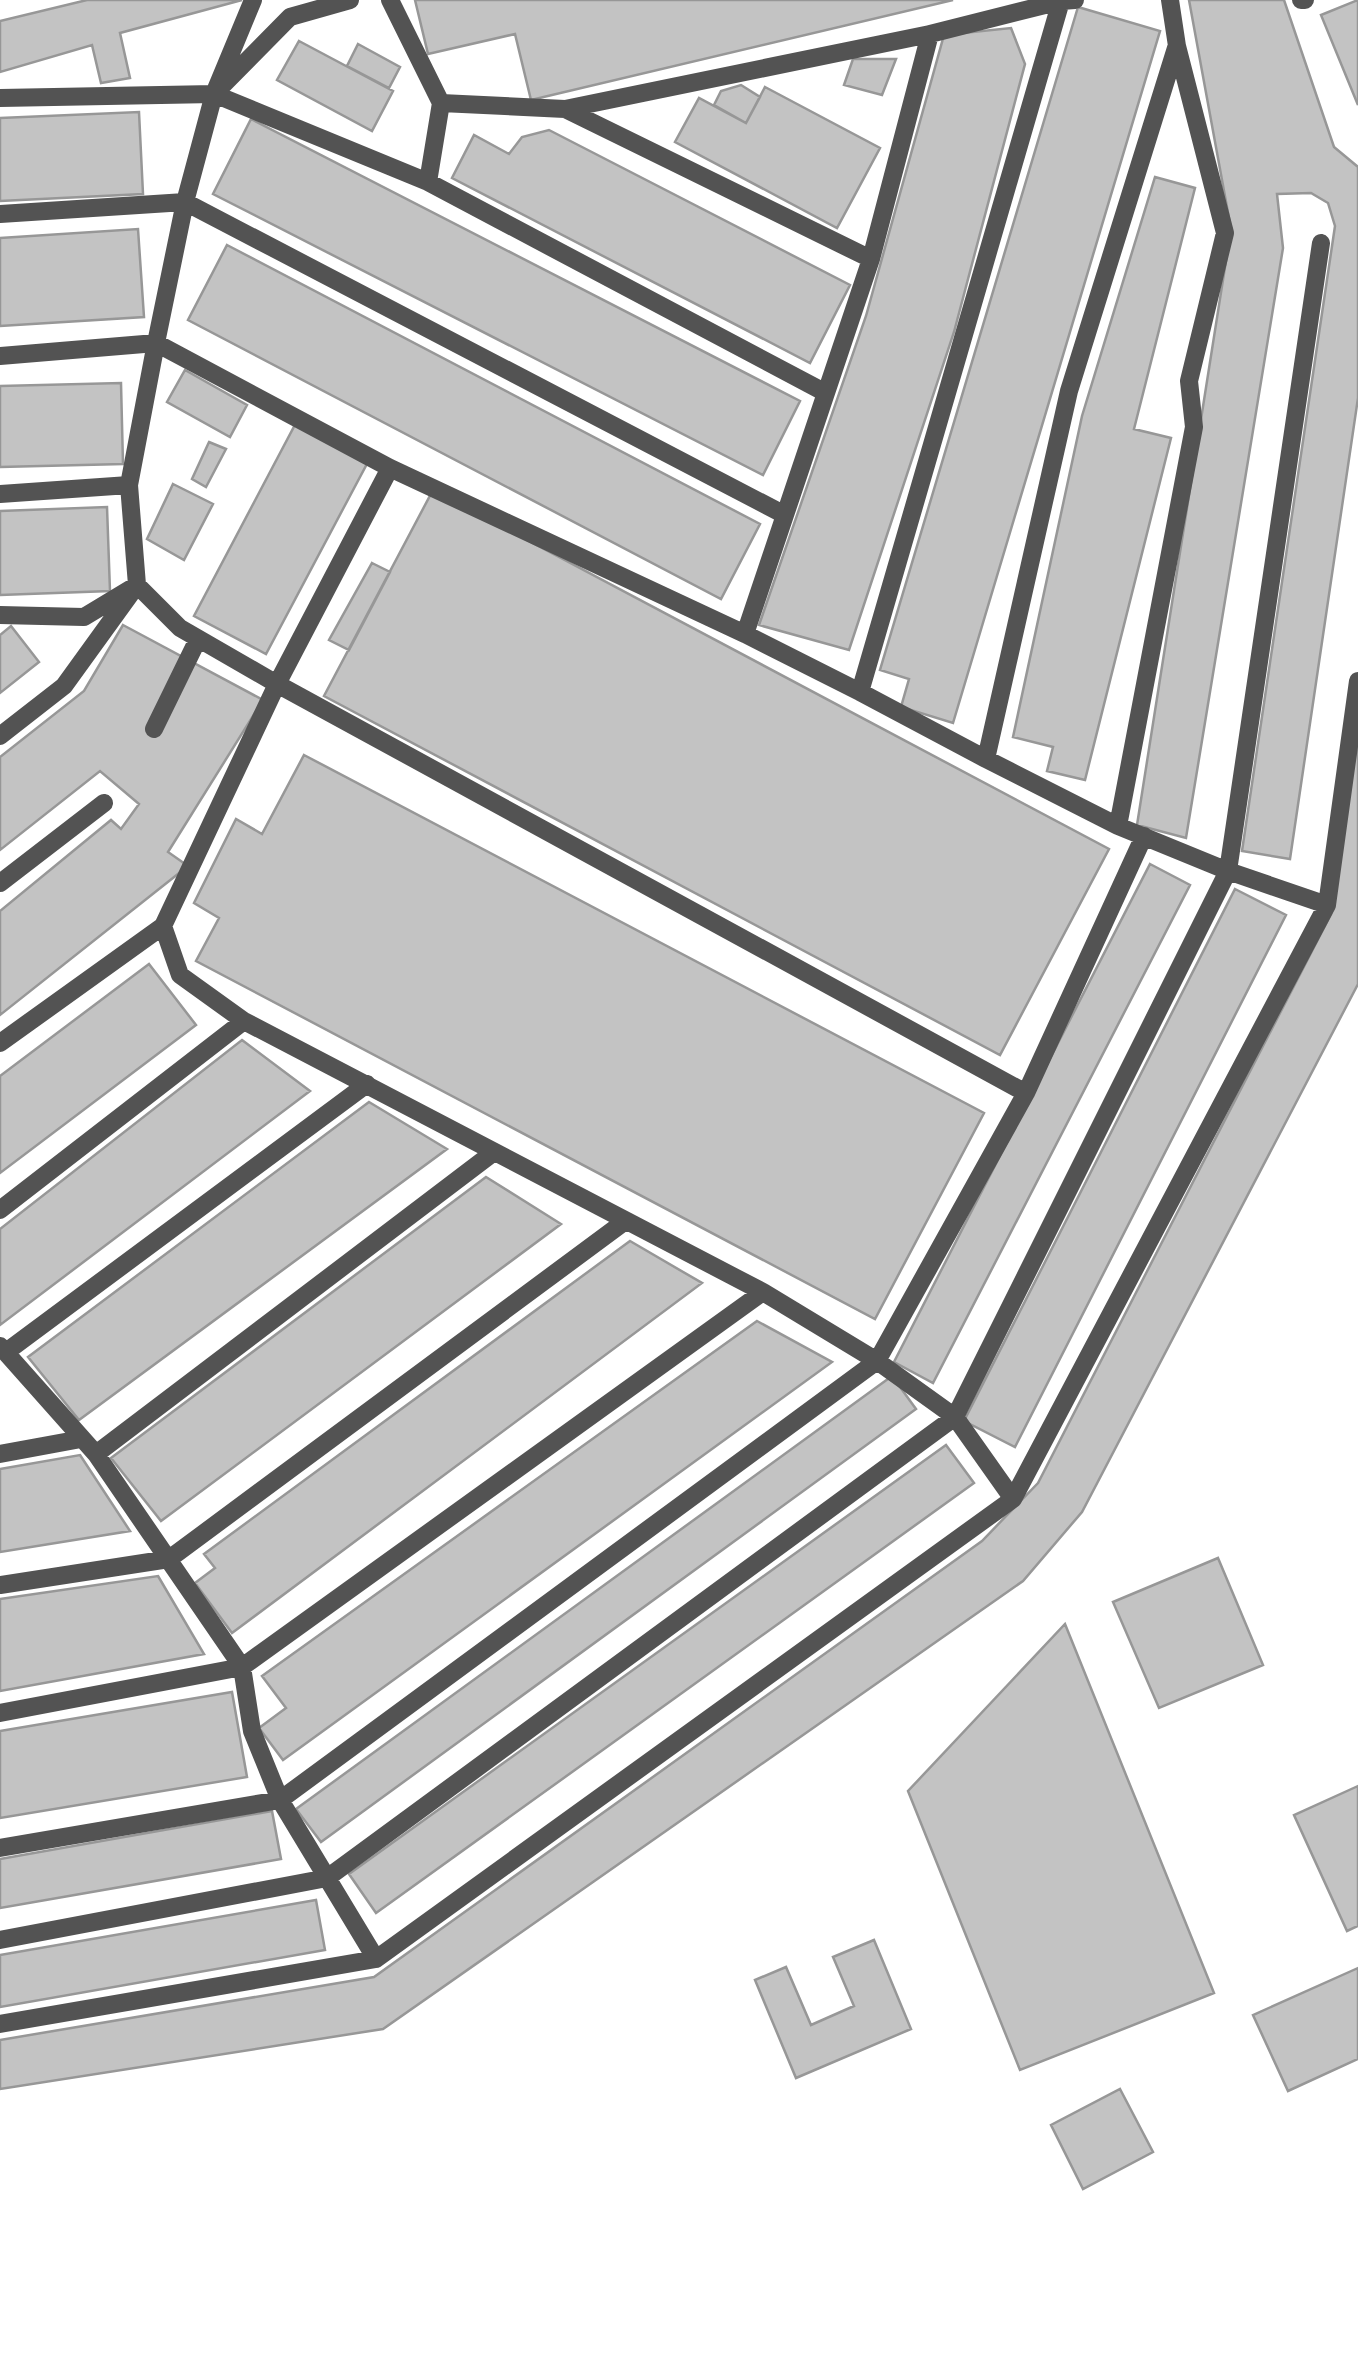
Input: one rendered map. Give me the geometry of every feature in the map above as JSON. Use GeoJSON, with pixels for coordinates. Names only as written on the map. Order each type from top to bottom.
{"type":"FeatureCollection","features":[{"type":"Feature","properties":{"kind":"lane"},"geometry":{"type":"LineString","coordinates":[[0,736],[64,686],[137,585],[130,484],[156,343],[185,202],[214,94],[253,0]]}},
{"type":"Feature","properties":{"kind":"lane"},"geometry":{"type":"LineString","coordinates":[[214,94],[290,17],[350,0]]}},
{"type":"Feature","properties":{"kind":"lane"},"geometry":{"type":"LineString","coordinates":[[390,0],[440,103],[428,182]]}},
{"type":"Feature","properties":{"kind":"lane"},"geometry":{"type":"LineString","coordinates":[[440,103],[565,109],[1075,0]]}},
{"type":"Feature","properties":{"kind":"lane"},"geometry":{"type":"LineString","coordinates":[[1118,826],[1194,427],[1189,380],[1225,233],[1177,46],[1170,0]]}},
{"type":"Feature","properties":{"kind":"lane"},"geometry":{"type":"LineString","coordinates":[[860,692],[1061,1]]}},
{"type":"Feature","properties":{"kind":"lane"},"geometry":{"type":"LineString","coordinates":[[744,634],[872,258],[930,34]]}},
{"type":"Feature","properties":{"kind":"lane"},"geometry":{"type":"LineString","coordinates":[[986,759],[1069,391],[1177,46]]}},
{"type":"Feature","properties":{"kind":"lane"},"geometry":{"type":"LineString","coordinates":[[0,98],[214,94],[428,182],[826,393]]}},
{"type":"Feature","properties":{"kind":"lane"},"geometry":{"type":"LineString","coordinates":[[565,109],[872,258]]}},
{"type":"Feature","properties":{"kind":"lane"},"geometry":{"type":"LineString","coordinates":[[0,214],[185,202],[785,514]]}},
{"type":"Feature","properties":{"kind":"lane"},"geometry":{"type":"LineString","coordinates":[[0,1940],[327,1878],[956,1418],[1228,871],[1321,243]]}},
{"type":"Feature","properties":{"kind":"lane"},"geometry":{"type":"LineString","coordinates":[[0,356],[156,343],[390,468],[744,634],[1118,826],[1228,871],[1327,905]]}},
{"type":"Feature","properties":{"kind":"lane"},"geometry":{"type":"LineString","coordinates":[[0,1043],[163,926],[277,684],[390,468]]}},
{"type":"Feature","properties":{"kind":"lane"},"geometry":{"type":"LineString","coordinates":[[0,494],[130,484]]}},
{"type":"Feature","properties":{"kind":"lane"},"geometry":{"type":"LineString","coordinates":[[0,614],[84,617],[137,585]]}},
{"type":"Feature","properties":{"kind":"lane"},"geometry":{"type":"LineString","coordinates":[[137,585],[180,628],[198,639],[1026,1093]]}},
{"type":"Feature","properties":{"kind":"lane"},"geometry":{"type":"LineString","coordinates":[[154,730],[198,639]]}},
{"type":"Feature","properties":{"kind":"lane"},"geometry":{"type":"LineString","coordinates":[[0,2024],[376,1959],[1012,1499],[1327,905],[1358,680]]}},
{"type":"Feature","properties":{"kind":"lane"},"geometry":{"type":"LineString","coordinates":[[0,883],[104,803]]}},
{"type":"Feature","properties":{"kind":"lane"},"geometry":{"type":"LineString","coordinates":[[0,1848],[280,1800],[877,1361],[1026,1093],[1144,836]]}},
{"type":"Feature","properties":{"kind":"lane"},"geometry":{"type":"LineString","coordinates":[[163,926],[180,975],[244,1021],[763,1292],[877,1361],[956,1418],[1012,1499]]}},
{"type":"Feature","properties":{"kind":"lane"},"geometry":{"type":"LineString","coordinates":[[0,1210],[244,1021]]}},
{"type":"Feature","properties":{"kind":"lane"},"geometry":{"type":"LineString","coordinates":[[367,1084],[3,1349],[96,1454],[242,1667],[252,1731],[280,1800],[376,1959]]}},
{"type":"Feature","properties":{"kind":"lane"},"geometry":{"type":"LineString","coordinates":[[96,1454],[494,1152]]}},
{"type":"Feature","properties":{"kind":"lane"},"geometry":{"type":"LineString","coordinates":[[0,1585],[169,1559],[624,1222]]}},
{"type":"Feature","properties":{"kind":"lane"},"geometry":{"type":"LineString","coordinates":[[0,1713],[242,1667],[763,1292]]}},
{"type":"Feature","properties":{"kind":"lane"},"geometry":{"type":"LineString","coordinates":[[0,1454],[81,1439]]}},
{"type":"Feature","properties":{"kind":"building"},"geometry":{"type":"Polygon","coordinates":[[[87,0],[242,0],[120,33],[130,78],[101,83],[92,45],[0,72],[0,21],[87,0]]]}},
{"type":"Feature","properties":{"kind":"building"},"geometry":{"type":"Polygon","coordinates":[[[415,0],[953,0],[531,100],[515,34],[428,54],[415,0]]]}},
{"type":"Feature","properties":{"kind":"building"},"geometry":{"type":"Polygon","coordinates":[[[1189,0],[1284,0],[1334,147],[1358,167],[1358,398],[1290,859],[1242,851],[1335,226],[1328,203],[1311,193],[1277,194],[1283,248],[1186,838],[1137,825],[1231,229],[1189,0]]]}},
{"type":"Feature","properties":{"kind":"building"},"geometry":{"type":"Polygon","coordinates":[[[1358,0],[1358,105],[1321,15],[1358,0]]]}},
{"type":"Feature","properties":{"kind":"building"},"geometry":{"type":"Polygon","coordinates":[[[1078,7],[1160,31],[953,723],[901,707],[909,679],[880,670],[1078,7]]]}},
{"type":"Feature","properties":{"kind":"building"},"geometry":{"type":"Polygon","coordinates":[[[1011,28],[1025,64],[954,332],[849,650],[759,625],[866,316],[944,35],[1011,28]]]}},
{"type":"Feature","properties":{"kind":"building"},"geometry":{"type":"Polygon","coordinates":[[[299,41],[393,91],[372,131],[277,80],[299,41]]]}},
{"type":"Feature","properties":{"kind":"building"},"geometry":{"type":"Polygon","coordinates":[[[358,44],[400,67],[389,88],[347,66],[358,44]]]}},
{"type":"Feature","properties":{"kind":"building"},"geometry":{"type":"Polygon","coordinates":[[[853,59],[896,59],[882,95],[844,85],[853,59]]]}},
{"type":"Feature","properties":{"kind":"building"},"geometry":{"type":"Polygon","coordinates":[[[741,85],[760,97],[746,123],[714,105],[721,91],[741,85]]]}},
{"type":"Feature","properties":{"kind":"building"},"geometry":{"type":"Polygon","coordinates":[[[765,87],[880,148],[837,228],[675,142],[699,98],[746,123],[765,87]]]}},
{"type":"Feature","properties":{"kind":"building"},"geometry":{"type":"Polygon","coordinates":[[[139,112],[143,194],[0,201],[0,118],[139,112]]]}},
{"type":"Feature","properties":{"kind":"building"},"geometry":{"type":"Polygon","coordinates":[[[251,119],[800,401],[763,475],[213,194],[251,119]]]}},
{"type":"Feature","properties":{"kind":"building"},"geometry":{"type":"Polygon","coordinates":[[[549,130],[850,285],[810,363],[452,178],[474,135],[509,154],[522,137],[549,130]]]}},
{"type":"Feature","properties":{"kind":"building"},"geometry":{"type":"Polygon","coordinates":[[[1155,177],[1195,188],[1134,429],[1171,438],[1085,780],[1047,771],[1053,747],[1013,737],[1082,416],[1155,177]]]}},
{"type":"Feature","properties":{"kind":"building"},"geometry":{"type":"Polygon","coordinates":[[[138,229],[144,317],[0,326],[0,238],[138,229]]]}},
{"type":"Feature","properties":{"kind":"building"},"geometry":{"type":"Polygon","coordinates":[[[227,245],[760,524],[721,599],[188,320],[227,245]]]}},
{"type":"Feature","properties":{"kind":"building"},"geometry":{"type":"Polygon","coordinates":[[[185,370],[247,405],[230,437],[167,402],[185,370]]]}},
{"type":"Feature","properties":{"kind":"building"},"geometry":{"type":"Polygon","coordinates":[[[121,383],[123,464],[0,467],[0,386],[121,383]]]}},
{"type":"Feature","properties":{"kind":"building"},"geometry":{"type":"Polygon","coordinates":[[[297,421],[369,460],[266,654],[194,616],[297,421]]]}},
{"type":"Feature","properties":{"kind":"building"},"geometry":{"type":"Polygon","coordinates":[[[209,442],[226,449],[206,487],[192,479],[209,442]]]}},
{"type":"Feature","properties":{"kind":"building"},"geometry":{"type":"Polygon","coordinates":[[[173,484],[213,504],[184,560],[147,539],[173,484]]]}},
{"type":"Feature","properties":{"kind":"building"},"geometry":{"type":"Polygon","coordinates":[[[433,490],[1109,849],[1000,1055],[324,696],[433,490]]]}},
{"type":"Feature","properties":{"kind":"building"},"geometry":{"type":"Polygon","coordinates":[[[107,507],[110,591],[0,595],[0,511],[107,507]]]}},
{"type":"Feature","properties":{"kind":"building"},"geometry":{"type":"Polygon","coordinates":[[[372,563],[390,572],[349,650],[329,640],[372,563]]]}},
{"type":"Feature","properties":{"kind":"building"},"geometry":{"type":"Polygon","coordinates":[[[123,625],[263,700],[168,852],[188,866],[0,1015],[0,911],[111,820],[121,829],[139,804],[100,771],[0,850],[0,757],[84,691],[123,625]]]}},
{"type":"Feature","properties":{"kind":"building"},"geometry":{"type":"Polygon","coordinates":[[[11,626],[39,662],[0,693],[0,635],[11,626]]]}},
{"type":"Feature","properties":{"kind":"building"},"geometry":{"type":"Polygon","coordinates":[[[1358,721],[1358,984],[1082,1512],[1023,1581],[383,2029],[0,2089],[0,2040],[374,1977],[982,1541],[1038,1483],[1331,914],[1358,721]]]}},
{"type":"Feature","properties":{"kind":"building"},"geometry":{"type":"Polygon","coordinates":[[[304,755],[984,1113],[875,1319],[196,961],[219,918],[194,903],[236,819],[262,834],[304,755]]]}},
{"type":"Feature","properties":{"kind":"building"},"geometry":{"type":"Polygon","coordinates":[[[1150,864],[1190,885],[933,1383],[894,1362],[1150,864]]]}},
{"type":"Feature","properties":{"kind":"building"},"geometry":{"type":"Polygon","coordinates":[[[1235,889],[1286,915],[1015,1447],[964,1421],[1235,889]]]}},
{"type":"Feature","properties":{"kind":"building"},"geometry":{"type":"Polygon","coordinates":[[[149,964],[196,1025],[0,1173],[0,1076],[149,964]]]}},
{"type":"Feature","properties":{"kind":"building"},"geometry":{"type":"Polygon","coordinates":[[[242,1040],[310,1091],[0,1325],[0,1229],[242,1040]]]}},
{"type":"Feature","properties":{"kind":"building"},"geometry":{"type":"Polygon","coordinates":[[[369,1102],[447,1149],[79,1420],[28,1357],[369,1102]]]}},
{"type":"Feature","properties":{"kind":"building"},"geometry":{"type":"Polygon","coordinates":[[[486,1177],[561,1224],[161,1521],[111,1458],[486,1177]]]}},
{"type":"Feature","properties":{"kind":"building"},"geometry":{"type":"Polygon","coordinates":[[[630,1241],[702,1283],[232,1633],[195,1583],[215,1568],[204,1554],[630,1241]]]}},
{"type":"Feature","properties":{"kind":"building"},"geometry":{"type":"Polygon","coordinates":[[[757,1321],[832,1362],[283,1760],[259,1728],[286,1708],[262,1676],[757,1321]]]}},
{"type":"Feature","properties":{"kind":"building"},"geometry":{"type":"Polygon","coordinates":[[[892,1376],[916,1409],[321,1842],[296,1809],[892,1376]]]}},
{"type":"Feature","properties":{"kind":"building"},"geometry":{"type":"Polygon","coordinates":[[[946,1445],[974,1483],[376,1913],[349,1874],[946,1445]]]}},
{"type":"Feature","properties":{"kind":"building"},"geometry":{"type":"Polygon","coordinates":[[[80,1455],[130,1531],[0,1552],[0,1469],[80,1455]]]}},
{"type":"Feature","properties":{"kind":"building"},"geometry":{"type":"Polygon","coordinates":[[[1218,1558],[1263,1665],[1159,1708],[1113,1602],[1218,1558]]]}},
{"type":"Feature","properties":{"kind":"building"},"geometry":{"type":"Polygon","coordinates":[[[158,1576],[204,1654],[0,1691],[0,1599],[158,1576]]]}},
{"type":"Feature","properties":{"kind":"building"},"geometry":{"type":"Polygon","coordinates":[[[1065,1624],[1214,1993],[1020,2070],[908,1791],[1065,1624]]]}},
{"type":"Feature","properties":{"kind":"building"},"geometry":{"type":"Polygon","coordinates":[[[232,1692],[247,1777],[0,1818],[0,1731],[232,1692]]]}},
{"type":"Feature","properties":{"kind":"building"},"geometry":{"type":"Polygon","coordinates":[[[1358,1786],[1358,1926],[1347,1931],[1294,1815],[1358,1786]]]}},
{"type":"Feature","properties":{"kind":"building"},"geometry":{"type":"Polygon","coordinates":[[[272,1811],[281,1859],[0,1908],[0,1859],[272,1811]]]}},
{"type":"Feature","properties":{"kind":"building"},"geometry":{"type":"Polygon","coordinates":[[[316,1900],[325,1950],[0,2007],[0,1955],[316,1900]]]}},
{"type":"Feature","properties":{"kind":"building"},"geometry":{"type":"Polygon","coordinates":[[[874,1940],[911,2029],[796,2078],[755,1980],[786,1967],[811,2025],[854,2006],[833,1957],[874,1940]]]}},
{"type":"Feature","properties":{"kind":"building"},"geometry":{"type":"Polygon","coordinates":[[[1358,1968],[1358,2059],[1288,2091],[1253,2015],[1358,1968]]]}},
{"type":"Feature","properties":{"kind":"building"},"geometry":{"type":"Polygon","coordinates":[[[1120,2089],[1153,2152],[1083,2189],[1051,2125],[1120,2089]]]}}]}
